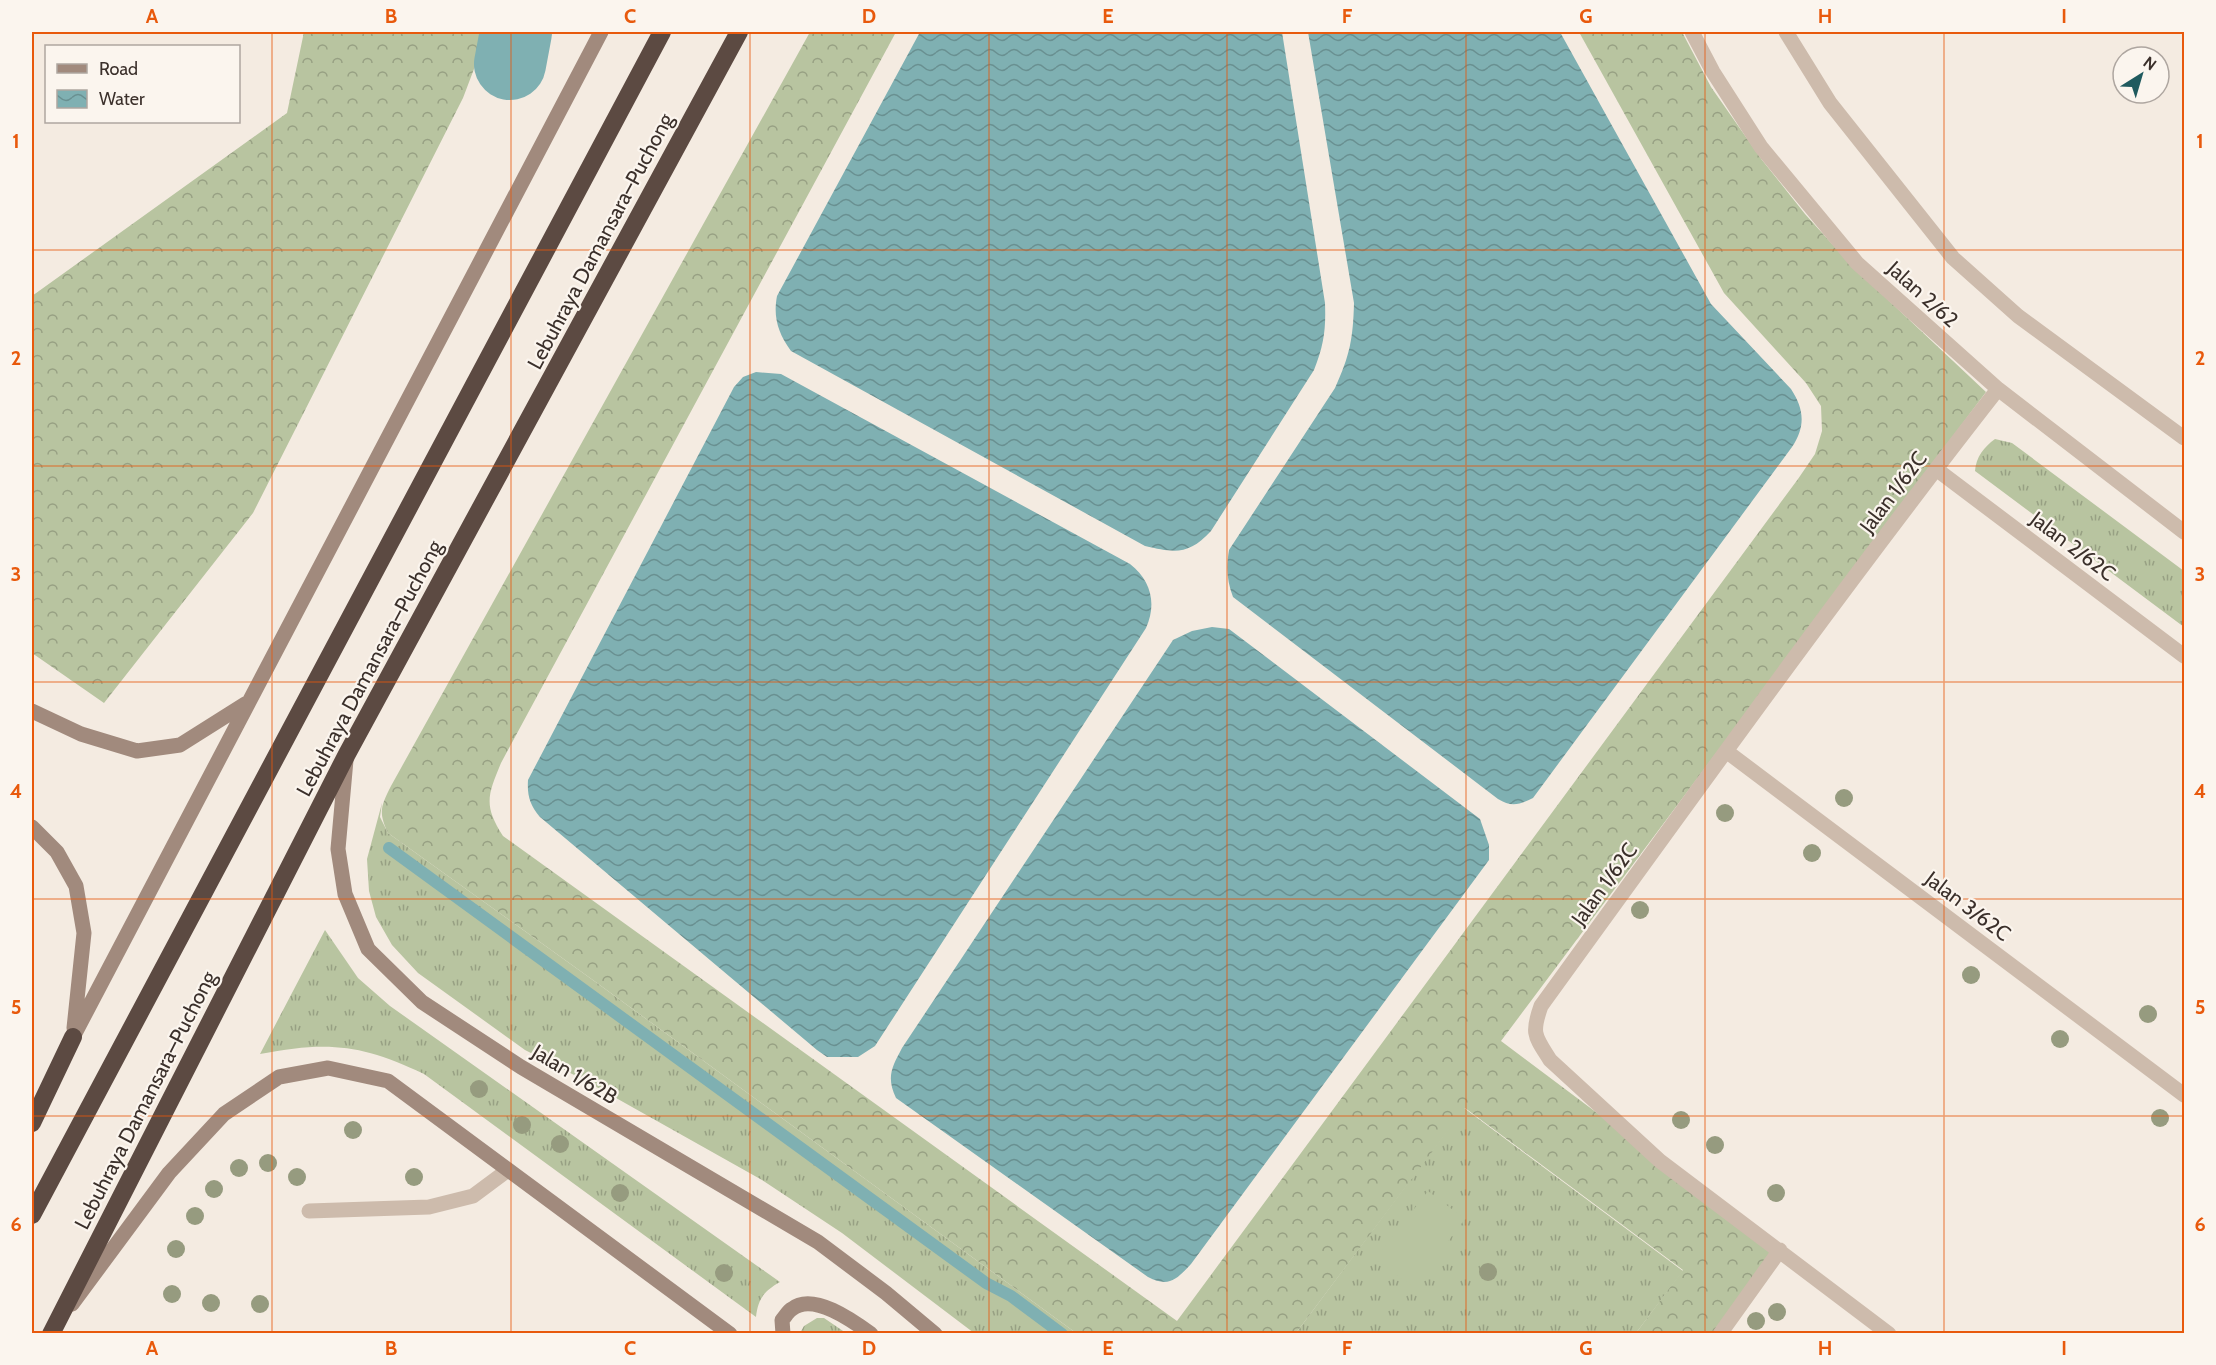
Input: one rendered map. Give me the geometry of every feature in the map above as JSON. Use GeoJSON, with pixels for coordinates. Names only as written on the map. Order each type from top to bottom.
{"type":"FeatureCollection","features":[{"type":"Feature","properties":{"kind":"highway"},"geometry":{"type":"LineString","coordinates":[[32,1215],[662,32]]}},
{"type":"Feature","properties":{"kind":"highway","name":"Lebuhraya Damansara–Puchong"},"geometry":{"type":"LineString","coordinates":[[51,1334],[347,754],[739,32]]}},
{"type":"Feature","properties":{"kind":"highway"},"geometry":{"type":"LineString","coordinates":[[32,1122],[73,1037]]}},
{"type":"Feature","properties":{"kind":"main road"},"geometry":{"type":"LineString","coordinates":[[73,1037],[600,32]]}},
{"type":"Feature","properties":{"kind":"main road"},"geometry":{"type":"LineString","coordinates":[[32,711],[81,734],[137,751],[180,745],[247,703]]}},
{"type":"Feature","properties":{"kind":"main road","name":"Jalan 1/62B"},"geometry":{"type":"LineString","coordinates":[[347,754],[338,849],[345,894],[368,949],[422,1002],[521,1067],[818,1242],[886,1293],[935,1334]]}},
{"type":"Feature","properties":{"kind":"main road"},"geometry":{"type":"LineString","coordinates":[[32,827],[57,852],[76,886],[84,933],[73,1037]]}},
{"type":"Feature","properties":{"kind":"main road"},"geometry":{"type":"LineString","coordinates":[[51,1334],[169,1173],[224,1114],[279,1077],[328,1068],[388,1081],[730,1334]]}},
{"type":"Feature","properties":{"kind":"main road"},"geometry":{"type":"LineString","coordinates":[[783,1334],[782,1320],[792,1308],[806,1303],[821,1306],[845,1316],[871,1334]]}},
{"type":"Feature","properties":{"kind":"street","name":"Jalan 2/62"},"geometry":{"type":"LineString","coordinates":[[1692,32],[1713,72],[1761,147],[1857,263],[1998,389],[2184,532]]}},
{"type":"Feature","properties":{"kind":"street"},"geometry":{"type":"LineString","coordinates":[[1786,32],[1830,103],[1953,258],[2018,316],[2184,438]]}},
{"type":"Feature","properties":{"kind":"street","name":"Jalan 1/62C"},"geometry":{"type":"LineString","coordinates":[[1890,1334],[1660,1161],[1550,1060],[1538,1040],[1534,1025],[1541,1006],[1726,751],[1998,389]]}},
{"type":"Feature","properties":{"kind":"street","name":"Jalan 2/62C"},"geometry":{"type":"LineString","coordinates":[[1936,469],[2184,656]]}},
{"type":"Feature","properties":{"kind":"street","name":"Jalan 3/62C"},"geometry":{"type":"LineString","coordinates":[[1726,751],[2184,1095]]}},
{"type":"Feature","properties":{"kind":"street"},"geometry":{"type":"LineString","coordinates":[[309,1211],[429,1208],[474,1196],[508,1170]]}},
{"type":"Feature","properties":{"kind":"street"},"geometry":{"type":"LineString","coordinates":[[1720,1334],[1780,1250]]}},
{"type":"Feature","properties":{"kind":"green space"},"geometry":{"type":"Polygon","coordinates":[[[304,32],[488,32],[463,98],[253,513],[104,703],[32,653],[32,296],[287,113],[304,32]]]}},
{"type":"Feature","properties":{"kind":"green space"},"geometry":{"type":"Polygon","coordinates":[[[810,32],[896,32],[501,763],[491,792],[492,816],[503,836],[1177,1321],[1815,454],[1822,431],[1821,406],[1806,383],[1724,293],[1579,32],[1682,32],[1711,87],[1762,160],[1805,214],[1852,266],[1986,392],[1501,1041],[1780,1250],[1718,1333],[1636,1333],[1683,1270],[1465,1108],[1296,1333],[1076,1333],[388,833],[382,809],[391,786],[810,32]]]}},
{"type":"Feature","properties":{"kind":"green space"},"geometry":{"type":"Polygon","coordinates":[[[1995,439],[2012,443],[2184,571],[2184,627],[1975,471],[1981,453],[1995,439]]]}},
{"type":"Feature","properties":{"kind":"green space"},"geometry":{"type":"Polygon","coordinates":[[[382,803],[380,817],[388,833],[1076,1333],[974,1333],[842,1233],[762,1180],[584,1080],[525,1050],[418,973],[392,945],[376,917],[369,891],[367,859],[382,803]]]}},
{"type":"Feature","properties":{"kind":"green space"},"geometry":{"type":"Polygon","coordinates":[[[325,930],[358,978],[390,1006],[780,1282],[763,1296],[758,1305],[756,1317],[424,1074],[382,1056],[344,1048],[305,1047],[260,1054],[325,930]]]}},
{"type":"Feature","properties":{"kind":"green space"},"geometry":{"type":"Polygon","coordinates":[[[1464,1108],[1683,1271],[1636,1333],[1296,1333],[1464,1108]]]}},
{"type":"Feature","properties":{"kind":"green space"},"geometry":{"type":"Polygon","coordinates":[[[1428,1191],[1465,1219],[1413,1287],[1375,1259],[1428,1191]]]}},
{"type":"Feature","properties":{"kind":"green space"},"geometry":{"type":"Polygon","coordinates":[[[817,1318],[824,1318],[846,1333],[800,1333],[804,1326],[817,1318]]]}},
{"type":"Feature","properties":{"kind":"water"},"geometry":{"type":"Polygon","coordinates":[[[920,32],[1282,32],[1325,303],[1324,337],[1314,370],[1211,531],[1196,544],[1173,551],[1145,546],[791,351],[783,338],[776,318],[777,296],[920,32]]]}},
{"type":"Feature","properties":{"kind":"water"},"geometry":{"type":"Polygon","coordinates":[[[1308,32],[1560,32],[1711,304],[1791,389],[1801,411],[1800,432],[1792,447],[1533,798],[1519,804],[1511,804],[1498,799],[1233,597],[1229,585],[1227,569],[1229,550],[1335,388],[1352,337],[1354,303],[1308,32]]]}},
{"type":"Feature","properties":{"kind":"water"},"geometry":{"type":"Polygon","coordinates":[[[756,372],[781,374],[1130,564],[1143,577],[1150,593],[1151,610],[1146,628],[875,1046],[858,1057],[827,1057],[817,1050],[540,817],[532,804],[528,791],[528,780],[734,387],[743,377],[756,372]]]}},
{"type":"Feature","properties":{"kind":"water"},"geometry":{"type":"Polygon","coordinates":[[[1212,627],[1229,629],[1480,819],[1489,845],[1489,860],[1191,1264],[1177,1278],[1162,1282],[1148,1277],[896,1098],[891,1078],[893,1067],[902,1048],[1173,640],[1192,631],[1212,627]]]}},
{"type":"Feature","properties":{"kind":"waterway"},"geometry":{"type":"LineString","coordinates":[[510,64],[516,32]]}},
{"type":"Feature","properties":{"kind":"waterway"},"geometry":{"type":"LineString","coordinates":[[389,848],[986,1283],[1011,1296],[1062,1334]]}}]}
